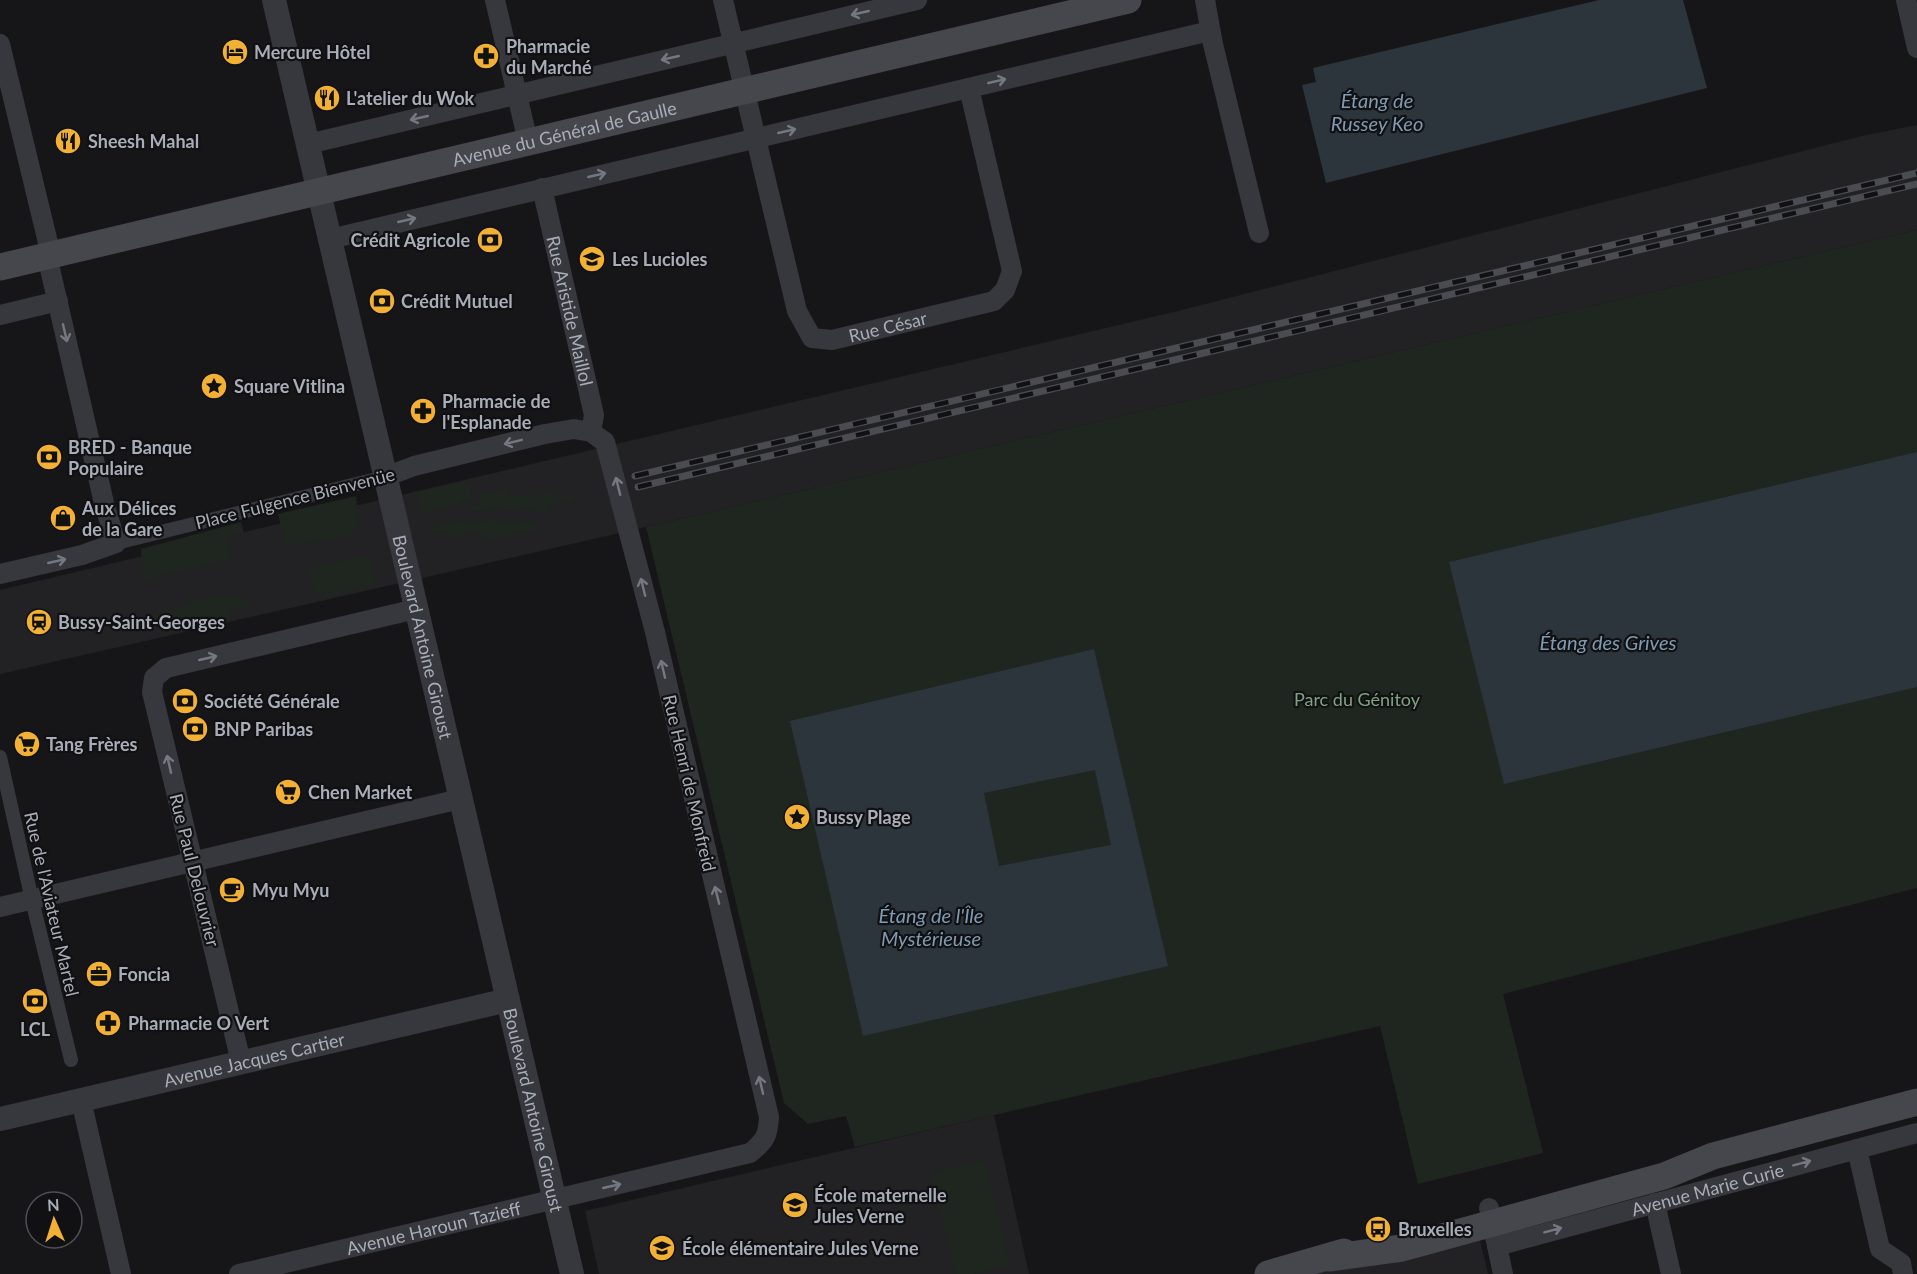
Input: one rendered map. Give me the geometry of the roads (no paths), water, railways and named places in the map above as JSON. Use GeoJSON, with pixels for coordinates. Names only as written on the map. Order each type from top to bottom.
{"type":"FeatureCollection","features":[{"type":"Feature","properties":{"kind":"main road","name":"Avenue du Général de Gaulle"},"geometry":{"type":"LineString","coordinates":[[0,267],[1128,0]]}},
{"type":"Feature","properties":{"kind":"main road","name":"Avenue Marie Curie"},"geometry":{"type":"LineString","coordinates":[[1268,1274],[1329,1258],[1397,1232],[1493,1226],[1648,1165],[1713,1156],[1917,1102]]}},
{"type":"Feature","properties":{"kind":"street","name":"Boulevard Antoine Giroust"},"geometry":{"type":"LineString","coordinates":[[274,0],[572,1274]]}},
{"type":"Feature","properties":{"kind":"street"},"geometry":{"type":"LineString","coordinates":[[495,0],[528,141]]}},
{"type":"Feature","properties":{"kind":"street","name":"Rue César"},"geometry":{"type":"LineString","coordinates":[[723,0],[797,311],[812,338],[832,340],[994,301],[1005,290],[1012,271],[969,88]]}},
{"type":"Feature","properties":{"kind":"street"},"geometry":{"type":"LineString","coordinates":[[308,144],[917,0]]}},
{"type":"Feature","properties":{"kind":"street"},"geometry":{"type":"LineString","coordinates":[[1205,0],[1210,31],[1259,232]]}},
{"type":"Feature","properties":{"kind":"street"},"geometry":{"type":"LineString","coordinates":[[1906,0],[1917,48]]}},
{"type":"Feature","properties":{"kind":"street"},"geometry":{"type":"LineString","coordinates":[[330,238],[1210,31]]}},
{"type":"Feature","properties":{"kind":"street"},"geometry":{"type":"LineString","coordinates":[[0,44],[104,503],[116,543]]}},
{"type":"Feature","properties":{"kind":"street","name":"Rue Aristide Maillol"},"geometry":{"type":"LineString","coordinates":[[542,188],[594,415],[591,432]]}},
{"type":"Feature","properties":{"kind":"street"},"geometry":{"type":"LineString","coordinates":[[0,315],[58,301]]}},
{"type":"Feature","properties":{"kind":"street","name":"Place Fulgence Bienvenüe"},"geometry":{"type":"LineString","coordinates":[[0,574],[82,555],[116,543],[385,477],[414,466],[545,434],[574,429],[591,432]]}},
{"type":"Feature","properties":{"kind":"street","name":"Rue Henri de Monfreid"},"geometry":{"type":"LineString","coordinates":[[591,432],[602,438],[609,450],[655,632],[769,1116],[764,1142]]}},
{"type":"Feature","properties":{"kind":"street","name":"Rue Paul Delouvrier"},"geometry":{"type":"LineString","coordinates":[[241,1062],[152,692],[154,678],[166,668],[416,609]]}},
{"type":"Feature","properties":{"kind":"street","name":"Rue de l'Aviateur Martel"},"geometry":{"type":"LineString","coordinates":[[0,757],[70,1060]]}},
{"type":"Feature","properties":{"kind":"street"},"geometry":{"type":"LineString","coordinates":[[0,907],[460,799]]}},
{"type":"Feature","properties":{"kind":"street","name":"Avenue Jacques Cartier"},"geometry":{"type":"LineString","coordinates":[[0,1119],[508,1000]]}},
{"type":"Feature","properties":{"kind":"street"},"geometry":{"type":"LineString","coordinates":[[81,1100],[122,1274]]}},
{"type":"Feature","properties":{"kind":"street","name":"Avenue Marie Curie"},"geometry":{"type":"LineString","coordinates":[[1493,1226],[1655,1203],[1917,1133]]}},
{"type":"Feature","properties":{"kind":"street","name":"Avenue Haroun Tazieff"},"geometry":{"type":"LineString","coordinates":[[239,1274],[750,1153],[764,1142]]}},
{"type":"Feature","properties":{"kind":"street"},"geometry":{"type":"LineString","coordinates":[[1857,1149],[1880,1249],[1901,1263],[1904,1274]]}},
{"type":"Feature","properties":{"kind":"street"},"geometry":{"type":"LineString","coordinates":[[1655,1203],[1671,1274]]}},
{"type":"Feature","properties":{"kind":"street"},"geometry":{"type":"LineString","coordinates":[[1493,1226],[1503,1274]]}},
{"type":"Feature","properties":{"kind":"water","name":"Étang de Russey Keo"},"geometry":{"type":"Polygon","coordinates":[[[1599,0],[1683,0],[1707,88],[1326,183],[1302,85],[1316,82],[1313,68],[1599,0]]]}},
{"type":"Feature","properties":{"kind":"water","name":"Étang des Grives"},"geometry":{"type":"Polygon","coordinates":[[[1917,452],[1917,687],[1504,784],[1449,562],[1917,452]]]}},
{"type":"Feature","properties":{"kind":"water","name":"Étang de l'Île Mystérieuse"},"geometry":{"type":"Polygon","coordinates":[[[1094,649],[1168,966],[863,1036],[790,721],[1094,649]],[[1095,770],[984,793],[999,866],[1111,845],[1095,770]]]}},
{"type":"Feature","properties":{"kind":"railway"},"geometry":{"type":"LineString","coordinates":[[635,476],[1917,173]]}},
{"type":"Feature","properties":{"kind":"railway"},"geometry":{"type":"LineString","coordinates":[[638,487],[1917,184]]}},
{"type":"Feature","properties":{"kind":"place","name":"Mercure Hôtel"},"geometry":{"type":"Point","coordinates":[235,52]}},
{"type":"Feature","properties":{"kind":"place","name":"Pharmacie du Marché"},"geometry":{"type":"Point","coordinates":[486,56]}},
{"type":"Feature","properties":{"kind":"place","name":"L'atelier du Wok"},"geometry":{"type":"Point","coordinates":[327,98]}},
{"type":"Feature","properties":{"kind":"place","name":"Sheesh Mahal"},"geometry":{"type":"Point","coordinates":[68,141]}},
{"type":"Feature","properties":{"kind":"place","name":"Crédit Agricole"},"geometry":{"type":"Point","coordinates":[490,240]}},
{"type":"Feature","properties":{"kind":"place","name":"Les Lucioles"},"geometry":{"type":"Point","coordinates":[592,259]}},
{"type":"Feature","properties":{"kind":"place","name":"Crédit Mutuel"},"geometry":{"type":"Point","coordinates":[382,301]}},
{"type":"Feature","properties":{"kind":"place","name":"Square Vitlina"},"geometry":{"type":"Point","coordinates":[214,386]}},
{"type":"Feature","properties":{"kind":"place","name":"Pharmacie de l'Esplanade"},"geometry":{"type":"Point","coordinates":[423,411]}},
{"type":"Feature","properties":{"kind":"place","name":"BRED - Banque Populaire"},"geometry":{"type":"Point","coordinates":[49,457]}},
{"type":"Feature","properties":{"kind":"place","name":"Aux Délices de la Gare"},"geometry":{"type":"Point","coordinates":[63,518]}},
{"type":"Feature","properties":{"kind":"place","name":"Bussy-Saint-Georges"},"geometry":{"type":"Point","coordinates":[39,622]}},
{"type":"Feature","properties":{"kind":"place","name":"Société Générale"},"geometry":{"type":"Point","coordinates":[185,701]}},
{"type":"Feature","properties":{"kind":"place","name":"BNP Paribas"},"geometry":{"type":"Point","coordinates":[195,729]}},
{"type":"Feature","properties":{"kind":"place","name":"Tang Frères"},"geometry":{"type":"Point","coordinates":[27,744]}},
{"type":"Feature","properties":{"kind":"place","name":"Chen Market"},"geometry":{"type":"Point","coordinates":[288,792]}},
{"type":"Feature","properties":{"kind":"place","name":"Bussy Plage"},"geometry":{"type":"Point","coordinates":[797,817]}},
{"type":"Feature","properties":{"kind":"place","name":"Myu Myu"},"geometry":{"type":"Point","coordinates":[232,890]}},
{"type":"Feature","properties":{"kind":"place","name":"Foncia"},"geometry":{"type":"Point","coordinates":[99,974]}},
{"type":"Feature","properties":{"kind":"place","name":"LCL"},"geometry":{"type":"Point","coordinates":[35,1001]}},
{"type":"Feature","properties":{"kind":"place","name":"Pharmacie O Vert"},"geometry":{"type":"Point","coordinates":[108,1023]}},
{"type":"Feature","properties":{"kind":"place","name":"École maternelle Jules Verne"},"geometry":{"type":"Point","coordinates":[795,1205]}},
{"type":"Feature","properties":{"kind":"place","name":"Bruxelles"},"geometry":{"type":"Point","coordinates":[1378,1229]}},
{"type":"Feature","properties":{"kind":"place","name":"École élémentaire Jules Verne"},"geometry":{"type":"Point","coordinates":[662,1248]}},
{"type":"Feature","properties":{"kind":"park label","name":"Parc du Génitoy"},"geometry":{"type":"Point","coordinates":[1357,699]}}]}
